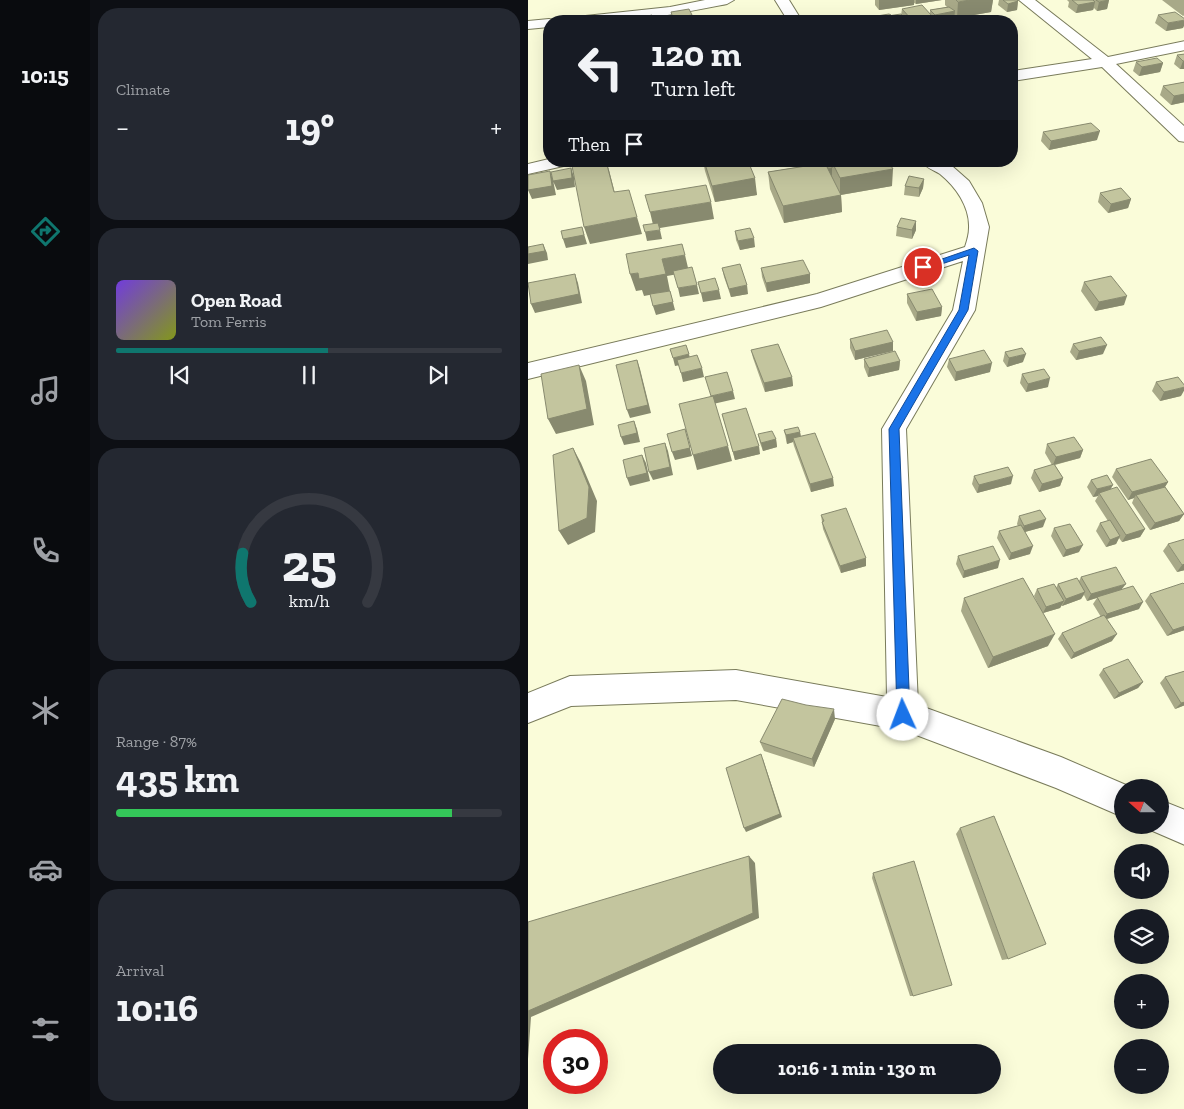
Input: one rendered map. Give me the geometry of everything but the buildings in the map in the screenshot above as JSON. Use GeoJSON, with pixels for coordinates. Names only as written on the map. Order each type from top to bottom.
{"type":"FeatureCollection","features":[{"type":"Feature","properties":{"kind":"street"},"geometry":{"type":"LineString","coordinates":[[632,15],[670,11],[727,0]]}},
{"type":"Feature","properties":{"kind":"street"},"geometry":{"type":"LineString","coordinates":[[782,0],[791,15]]}},
{"type":"Feature","properties":{"kind":"street"},"geometry":{"type":"LineString","coordinates":[[1026,0],[1105,62],[1184,136]]}},
{"type":"Feature","properties":{"kind":"street"},"geometry":{"type":"LineString","coordinates":[[528,25],[543,24]]}},
{"type":"Feature","properties":{"kind":"street"},"geometry":{"type":"LineString","coordinates":[[1018,75],[1105,62],[1184,45]]}},
{"type":"Feature","properties":{"kind":"street"},"geometry":{"type":"LineString","coordinates":[[528,169],[543,165]]}},
{"type":"Feature","properties":{"kind":"street"},"geometry":{"type":"LineString","coordinates":[[903,715],[894,429],[964,310],[979,227],[973,204],[962,185],[941,167]]}},
{"type":"Feature","properties":{"kind":"street"},"geometry":{"type":"LineString","coordinates":[[528,371],[821,300],[974,251]]}},
{"type":"Feature","properties":{"kind":"street"},"geometry":{"type":"LineString","coordinates":[[528,708],[570,691],[736,685],[903,715],[1061,773],[1114,796]]}},
{"type":"Feature","properties":{"kind":"street"},"geometry":{"type":"LineString","coordinates":[[1169,821],[1184,828]]}},
{"type":"Feature","properties":{"kind":"route"},"geometry":{"type":"LineString","coordinates":[[903,715],[894,429],[964,310],[974,251],[923,267]]}}]}
